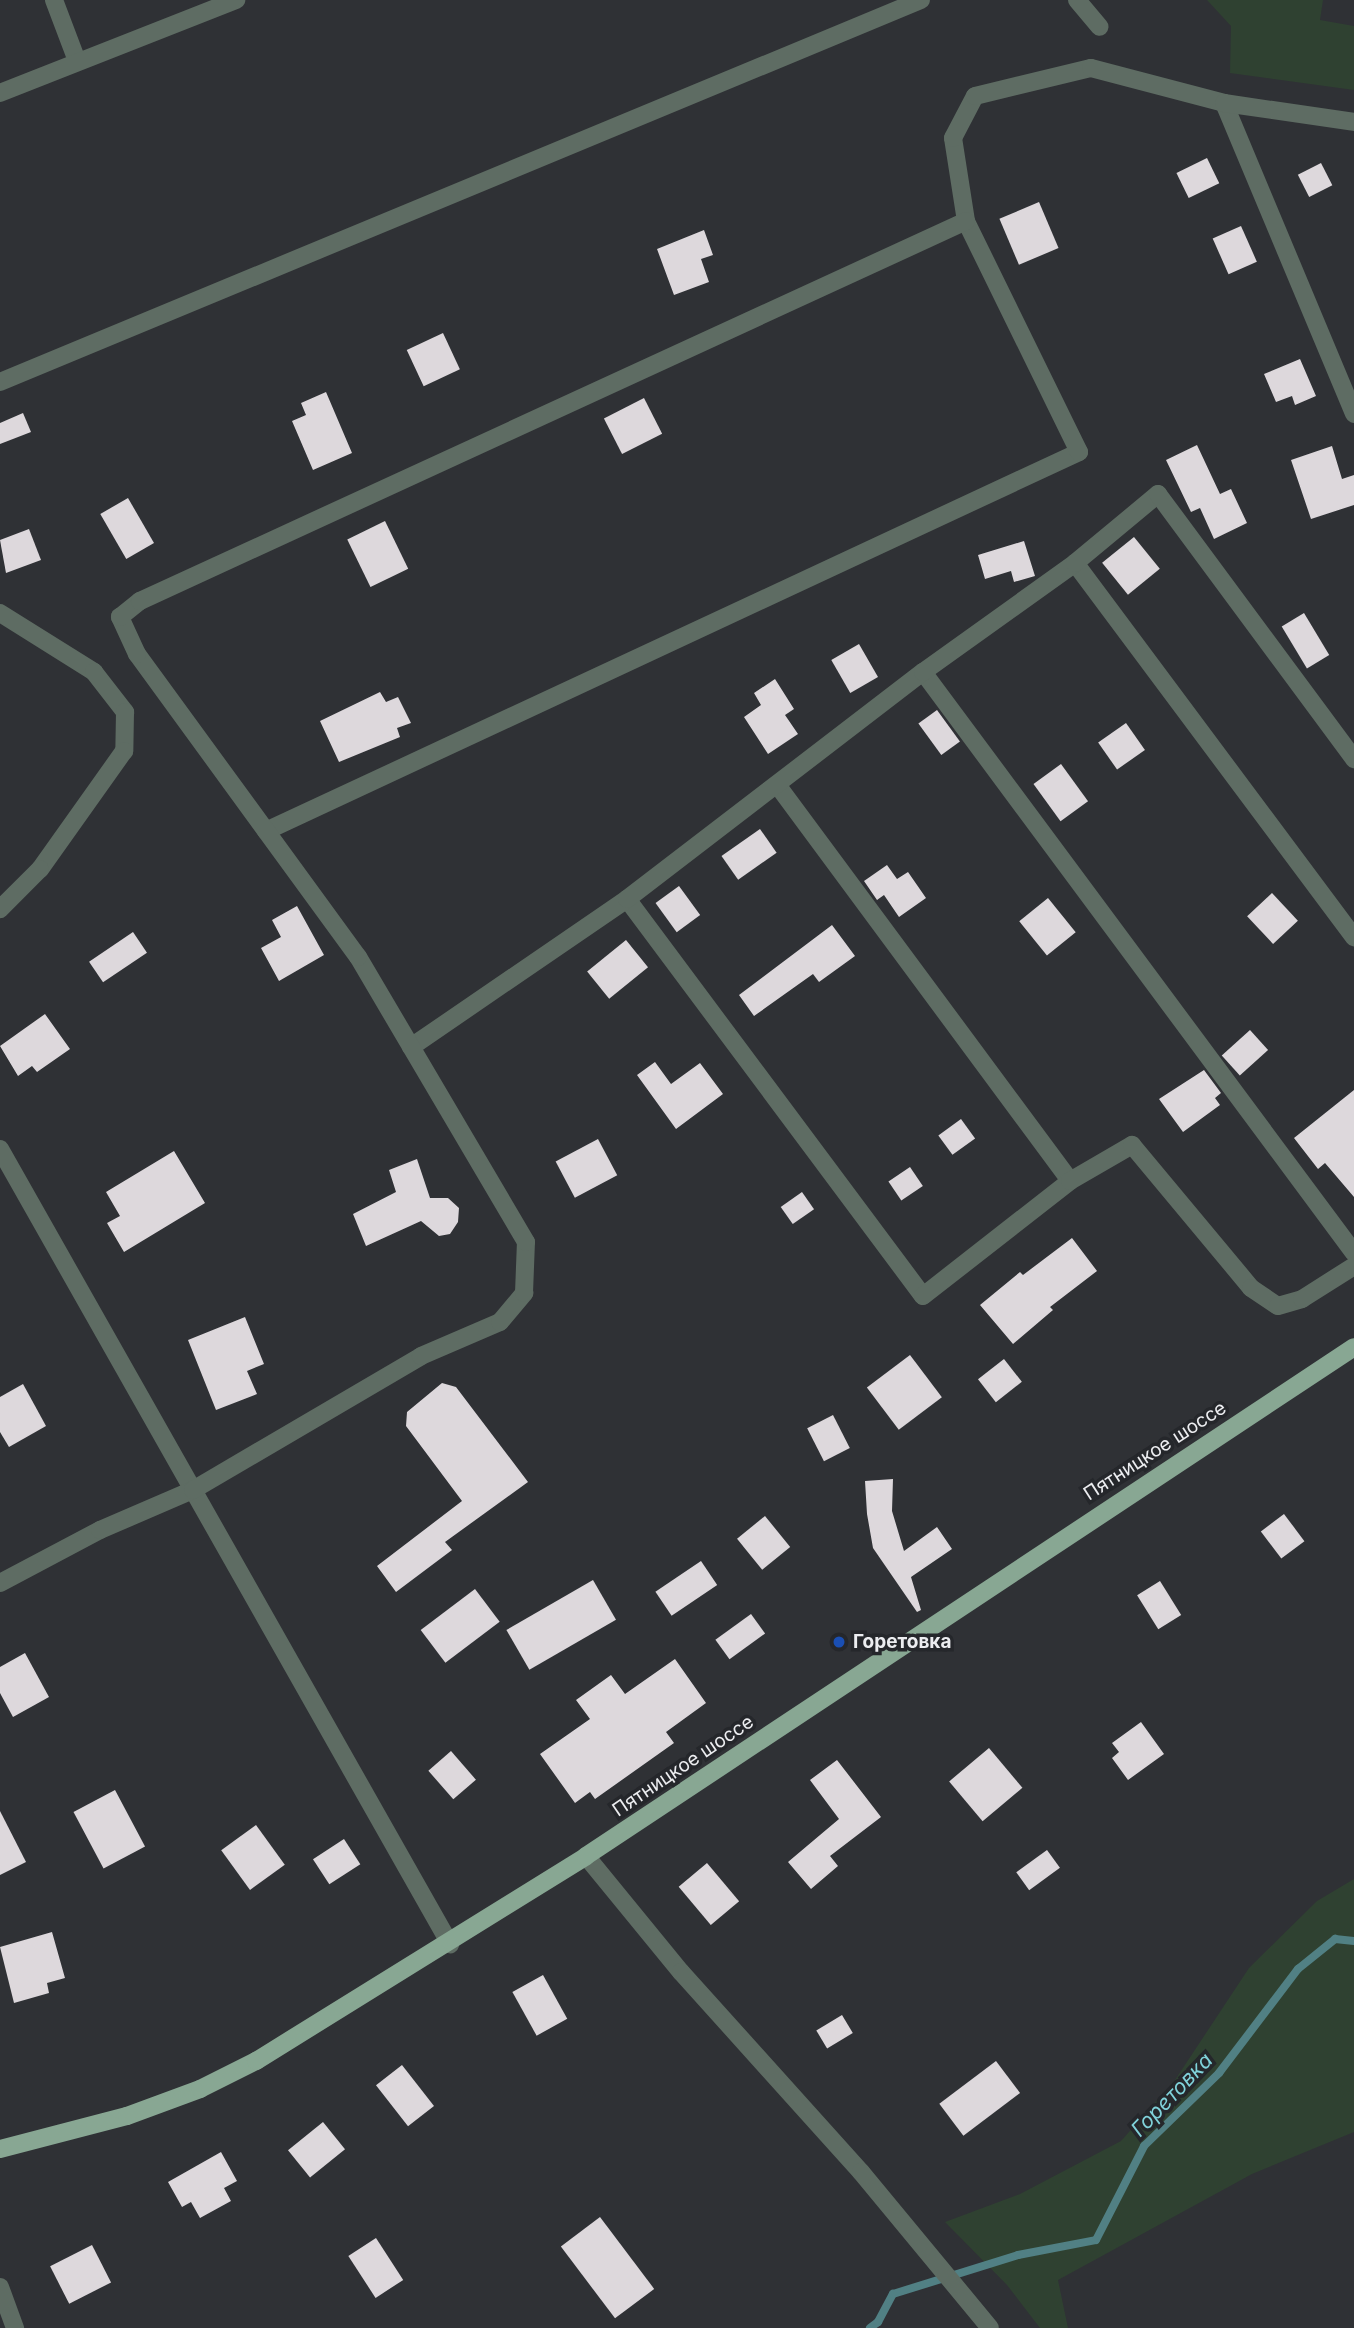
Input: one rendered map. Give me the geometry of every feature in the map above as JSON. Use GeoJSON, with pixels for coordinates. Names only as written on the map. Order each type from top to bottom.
{"type":"FeatureCollection","features":[{"type":"Feature","properties":{"kind":"main road","name":"Пятницкое шоссе"},"geometry":{"type":"LineString","coordinates":[[0,2149],[127,2116],[200,2089],[256,2061],[450,1944],[586,1856],[1354,1347]]}},
{"type":"Feature","properties":{"kind":"street"},"geometry":{"type":"LineString","coordinates":[[54,0],[77,61]]}},
{"type":"Feature","properties":{"kind":"street"},"geometry":{"type":"LineString","coordinates":[[0,93],[236,0]]}},
{"type":"Feature","properties":{"kind":"street"},"geometry":{"type":"LineString","coordinates":[[0,382],[920,0]]}},
{"type":"Feature","properties":{"kind":"street"},"geometry":{"type":"LineString","coordinates":[[1077,0],[1100,27]]}},
{"type":"Feature","properties":{"kind":"street"},"geometry":{"type":"LineString","coordinates":[[266,831],[1079,452],[966,221],[953,138],[975,96],[1091,68],[1224,103],[1354,122]]}},
{"type":"Feature","properties":{"kind":"street"},"geometry":{"type":"LineString","coordinates":[[1224,103],[1354,414]]}},
{"type":"Feature","properties":{"kind":"street"},"geometry":{"type":"LineString","coordinates":[[0,1583],[100,1530],[193,1490],[421,1356],[500,1322],[524,1293],[526,1242],[358,957],[137,654],[120,617],[153,595],[966,221]]}},
{"type":"Feature","properties":{"kind":"street"},"geometry":{"type":"LineString","coordinates":[[411,1047],[627,899],[778,786],[923,672],[1075,564],[1158,494],[1354,759]]}},
{"type":"Feature","properties":{"kind":"street"},"geometry":{"type":"LineString","coordinates":[[1075,564],[1354,937]]}},
{"type":"Feature","properties":{"kind":"street"},"geometry":{"type":"LineString","coordinates":[[0,613],[94,672],[125,712],[124,751],[40,869],[0,909]]}},
{"type":"Feature","properties":{"kind":"street"},"geometry":{"type":"LineString","coordinates":[[923,672],[1354,1253]]}},
{"type":"Feature","properties":{"kind":"street"},"geometry":{"type":"LineString","coordinates":[[778,786],[1070,1181]]}},
{"type":"Feature","properties":{"kind":"street"},"geometry":{"type":"LineString","coordinates":[[627,899],[923,1296],[1070,1181],[1132,1145],[1251,1288],[1278,1306],[1302,1299],[1354,1266]]}},
{"type":"Feature","properties":{"kind":"street"},"geometry":{"type":"LineString","coordinates":[[0,1149],[450,1944]]}},
{"type":"Feature","properties":{"kind":"street"},"geometry":{"type":"LineString","coordinates":[[586,1856],[681,1972],[861,2172],[990,2328]]}},
{"type":"Feature","properties":{"kind":"street"},"geometry":{"type":"LineString","coordinates":[[0,2287],[15,2328]]}},
{"type":"Feature","properties":{"kind":"green space"},"geometry":{"type":"Polygon","coordinates":[[[1207,0],[1323,0],[1320,20],[1354,26],[1354,90],[1230,73],[1231,26],[1207,0]]]}},
{"type":"Feature","properties":{"kind":"green space"},"geometry":{"type":"Polygon","coordinates":[[[1354,1879],[1354,2132],[1252,2174],[1058,2280],[1068,2328],[1040,2328],[1007,2285],[945,2222],[1020,2194],[1121,2141],[1175,2080],[1249,1968],[1317,1901],[1354,1879]]]}},
{"type":"Feature","properties":{"kind":"building"},"geometry":{"type":"Polygon","coordinates":[[[1207,158],[1219,183],[1189,198],[1176,173],[1207,158]]]}},
{"type":"Feature","properties":{"kind":"building"},"geometry":{"type":"Polygon","coordinates":[[[1321,163],[1332,185],[1309,197],[1298,175],[1321,163]]]}},
{"type":"Feature","properties":{"kind":"building"},"geometry":{"type":"Polygon","coordinates":[[[1039,202],[1059,248],[1019,265],[999,219],[1039,202]]]}},
{"type":"Feature","properties":{"kind":"building"},"geometry":{"type":"Polygon","coordinates":[[[1241,226],[1257,262],[1229,274],[1213,239],[1241,226]]]}},
{"type":"Feature","properties":{"kind":"building"},"geometry":{"type":"Polygon","coordinates":[[[704,230],[713,255],[701,259],[709,282],[674,295],[657,249],[704,230]]]}},
{"type":"Feature","properties":{"kind":"building"},"geometry":{"type":"Polygon","coordinates":[[[443,333],[460,369],[424,386],[407,350],[443,333]]]}},
{"type":"Feature","properties":{"kind":"building"},"geometry":{"type":"Polygon","coordinates":[[[1300,359],[1316,396],[1295,405],[1292,396],[1276,402],[1264,374],[1300,359]]]}},
{"type":"Feature","properties":{"kind":"building"},"geometry":{"type":"Polygon","coordinates":[[[326,392],[352,453],[313,470],[292,421],[306,415],[301,403],[326,392]]]}},
{"type":"Feature","properties":{"kind":"building"},"geometry":{"type":"Polygon","coordinates":[[[644,398],[662,434],[622,454],[604,418],[644,398]]]}},
{"type":"Feature","properties":{"kind":"building"},"geometry":{"type":"Polygon","coordinates":[[[23,413],[31,432],[0,444],[0,423],[23,413]]]}},
{"type":"Feature","properties":{"kind":"building"},"geometry":{"type":"Polygon","coordinates":[[[1197,445],[1220,494],[1231,489],[1247,523],[1214,539],[1200,508],[1191,512],[1166,460],[1197,445]]]}},
{"type":"Feature","properties":{"kind":"building"},"geometry":{"type":"Polygon","coordinates":[[[1332,446],[1342,479],[1354,475],[1354,505],[1311,519],[1291,460],[1332,446]]]}},
{"type":"Feature","properties":{"kind":"building"},"geometry":{"type":"Polygon","coordinates":[[[128,498],[154,543],[126,559],[100,514],[128,498]]]}},
{"type":"Feature","properties":{"kind":"building"},"geometry":{"type":"Polygon","coordinates":[[[385,521],[408,569],[370,587],[347,539],[385,521]]]}},
{"type":"Feature","properties":{"kind":"building"},"geometry":{"type":"Polygon","coordinates":[[[29,529],[41,560],[6,573],[0,540],[29,529]]]}},
{"type":"Feature","properties":{"kind":"building"},"geometry":{"type":"Polygon","coordinates":[[[1134,537],[1160,569],[1128,595],[1102,563],[1134,537]]]}},
{"type":"Feature","properties":{"kind":"building"},"geometry":{"type":"Polygon","coordinates":[[[1024,541],[1035,576],[1014,582],[1011,571],[985,579],[978,555],[1024,541]]]}},
{"type":"Feature","properties":{"kind":"building"},"geometry":{"type":"Polygon","coordinates":[[[1304,613],[1329,655],[1307,668],[1282,626],[1304,613]]]}},
{"type":"Feature","properties":{"kind":"building"},"geometry":{"type":"Polygon","coordinates":[[[859,644],[878,677],[850,693],[831,660],[859,644]]]}},
{"type":"Feature","properties":{"kind":"building"},"geometry":{"type":"Polygon","coordinates":[[[775,679],[794,709],[785,715],[798,734],[768,754],[744,717],[761,705],[754,693],[775,679]]]}},
{"type":"Feature","properties":{"kind":"building"},"geometry":{"type":"Polygon","coordinates":[[[380,692],[386,702],[398,697],[411,723],[397,728],[400,737],[339,762],[320,721],[380,692]]]}},
{"type":"Feature","properties":{"kind":"building"},"geometry":{"type":"Polygon","coordinates":[[[937,710],[960,742],[941,755],[918,724],[937,710]]]}},
{"type":"Feature","properties":{"kind":"building"},"geometry":{"type":"Polygon","coordinates":[[[1126,723],[1145,750],[1117,770],[1098,743],[1126,723]]]}},
{"type":"Feature","properties":{"kind":"building"},"geometry":{"type":"Polygon","coordinates":[[[1061,764],[1088,801],[1061,821],[1033,784],[1061,764]]]}},
{"type":"Feature","properties":{"kind":"building"},"geometry":{"type":"Polygon","coordinates":[[[760,829],[777,853],[738,880],[721,856],[760,829]]]}},
{"type":"Feature","properties":{"kind":"building"},"geometry":{"type":"Polygon","coordinates":[[[887,865],[897,879],[908,872],[926,898],[899,917],[884,895],[877,900],[864,881],[887,865]]]}},
{"type":"Feature","properties":{"kind":"building"},"geometry":{"type":"Polygon","coordinates":[[[679,886],[700,915],[677,932],[656,903],[679,886]]]}},
{"type":"Feature","properties":{"kind":"building"},"geometry":{"type":"Polygon","coordinates":[[[1272,893],[1298,921],[1273,944],[1247,916],[1272,893]]]}},
{"type":"Feature","properties":{"kind":"building"},"geometry":{"type":"Polygon","coordinates":[[[1048,898],[1076,932],[1047,955],[1019,921],[1048,898]]]}},
{"type":"Feature","properties":{"kind":"building"},"geometry":{"type":"Polygon","coordinates":[[[297,906],[324,955],[279,981],[261,948],[281,937],[272,920],[297,906]]]}},
{"type":"Feature","properties":{"kind":"building"},"geometry":{"type":"Polygon","coordinates":[[[832,925],[855,956],[819,982],[813,974],[754,1016],[739,995],[832,925]]]}},
{"type":"Feature","properties":{"kind":"building"},"geometry":{"type":"Polygon","coordinates":[[[133,932],[147,953],[103,982],[89,962],[133,932]]]}},
{"type":"Feature","properties":{"kind":"building"},"geometry":{"type":"Polygon","coordinates":[[[626,940],[648,967],[609,999],[587,971],[626,940]]]}},
{"type":"Feature","properties":{"kind":"building"},"geometry":{"type":"Polygon","coordinates":[[[45,1014],[70,1049],[37,1072],[32,1066],[18,1076],[0,1046],[45,1014]]]}},
{"type":"Feature","properties":{"kind":"building"},"geometry":{"type":"Polygon","coordinates":[[[1250,1030],[1268,1050],[1240,1075],[1222,1055],[1250,1030]]]}},
{"type":"Feature","properties":{"kind":"building"},"geometry":{"type":"Polygon","coordinates":[[[655,1062],[671,1084],[700,1063],[723,1094],[676,1129],[637,1075],[655,1062]]]}},
{"type":"Feature","properties":{"kind":"building"},"geometry":{"type":"Polygon","coordinates":[[[1204,1070],[1221,1093],[1215,1098],[1220,1105],[1183,1132],[1159,1099],[1204,1070]]]}},
{"type":"Feature","properties":{"kind":"building"},"geometry":{"type":"Polygon","coordinates":[[[1354,1090],[1354,1197],[1325,1163],[1318,1169],[1294,1138],[1354,1090]]]}},
{"type":"Feature","properties":{"kind":"building"},"geometry":{"type":"Polygon","coordinates":[[[961,1119],[975,1138],[952,1155],[938,1135],[961,1119]]]}},
{"type":"Feature","properties":{"kind":"building"},"geometry":{"type":"Polygon","coordinates":[[[598,1139],[617,1175],[575,1198],[556,1162],[598,1139]]]}},
{"type":"Feature","properties":{"kind":"building"},"geometry":{"type":"Polygon","coordinates":[[[174,1151],[205,1203],[124,1252],[107,1223],[120,1216],[106,1192],[174,1151]]]}},
{"type":"Feature","properties":{"kind":"building"},"geometry":{"type":"Polygon","coordinates":[[[417,1159],[430,1198],[448,1198],[459,1208],[458,1222],[450,1234],[439,1236],[421,1221],[366,1246],[353,1214],[396,1192],[389,1170],[417,1159]]]}},
{"type":"Feature","properties":{"kind":"building"},"geometry":{"type":"Polygon","coordinates":[[[910,1167],[923,1186],[901,1201],[888,1182],[910,1167]]]}},
{"type":"Feature","properties":{"kind":"building"},"geometry":{"type":"Polygon","coordinates":[[[802,1192],[814,1209],[793,1224],[781,1207],[802,1192]]]}},
{"type":"Feature","properties":{"kind":"building"},"geometry":{"type":"Polygon","coordinates":[[[1072,1238],[1097,1271],[1050,1307],[1053,1310],[1013,1344],[980,1305],[1020,1272],[1023,1275],[1072,1238]]]}},
{"type":"Feature","properties":{"kind":"building"},"geometry":{"type":"Polygon","coordinates":[[[245,1317],[264,1364],[247,1371],[257,1394],[216,1410],[188,1340],[245,1317]]]}},
{"type":"Feature","properties":{"kind":"building"},"geometry":{"type":"Polygon","coordinates":[[[910,1355],[942,1397],[899,1430],[867,1387],[910,1355]]]}},
{"type":"Feature","properties":{"kind":"building"},"geometry":{"type":"Polygon","coordinates":[[[1004,1359],[1022,1382],[996,1402],[978,1379],[1004,1359]]]}},
{"type":"Feature","properties":{"kind":"building"},"geometry":{"type":"Polygon","coordinates":[[[442,1383],[456,1387],[528,1482],[445,1542],[452,1550],[396,1592],[377,1566],[462,1501],[406,1426],[407,1412],[442,1383]]]}},
{"type":"Feature","properties":{"kind":"building"},"geometry":{"type":"Polygon","coordinates":[[[23,1384],[46,1426],[9,1447],[0,1432],[0,1397],[23,1384]]]}},
{"type":"Feature","properties":{"kind":"building"},"geometry":{"type":"Polygon","coordinates":[[[833,1415],[850,1448],[824,1461],[807,1428],[833,1415]]]}},
{"type":"Feature","properties":{"kind":"building"},"geometry":{"type":"Polygon","coordinates":[[[893,1479],[892,1511],[904,1551],[937,1527],[952,1549],[911,1577],[921,1610],[917,1612],[873,1548],[865,1481],[893,1479]]]}},
{"type":"Feature","properties":{"kind":"building"},"geometry":{"type":"Polygon","coordinates":[[[1284,1514],[1304,1541],[1281,1559],[1261,1531],[1284,1514]]]}},
{"type":"Feature","properties":{"kind":"building"},"geometry":{"type":"Polygon","coordinates":[[[765,1516],[790,1547],[762,1570],[737,1539],[765,1516]]]}},
{"type":"Feature","properties":{"kind":"building"},"geometry":{"type":"Polygon","coordinates":[[[701,1561],[717,1585],[672,1616],[655,1592],[701,1561]]]}},
{"type":"Feature","properties":{"kind":"building"},"geometry":{"type":"Polygon","coordinates":[[[593,1580],[616,1620],[529,1670],[506,1630],[593,1580]]]}},
{"type":"Feature","properties":{"kind":"building"},"geometry":{"type":"Polygon","coordinates":[[[1160,1581],[1181,1615],[1158,1629],[1137,1595],[1160,1581]]]}},
{"type":"Feature","properties":{"kind":"building"},"geometry":{"type":"Polygon","coordinates":[[[475,1589],[500,1622],[445,1663],[421,1630],[475,1589]]]}},
{"type":"Feature","properties":{"kind":"building"},"geometry":{"type":"Polygon","coordinates":[[[751,1614],[765,1633],[730,1659],[715,1640],[751,1614]]]}},
{"type":"Feature","properties":{"kind":"building"},"geometry":{"type":"Polygon","coordinates":[[[25,1653],[49,1697],[13,1717],[0,1693],[0,1667],[25,1653]]]}},
{"type":"Feature","properties":{"kind":"building"},"geometry":{"type":"Polygon","coordinates":[[[675,1659],[706,1703],[666,1732],[674,1743],[595,1799],[590,1792],[575,1803],[540,1754],[590,1719],[576,1700],[611,1675],[625,1694],[675,1659]]]}},
{"type":"Feature","properties":{"kind":"building"},"geometry":{"type":"Polygon","coordinates":[[[1141,1722],[1164,1754],[1128,1780],[1112,1758],[1119,1752],[1112,1743],[1141,1722]]]}},
{"type":"Feature","properties":{"kind":"building"},"geometry":{"type":"Polygon","coordinates":[[[989,1748],[1022,1788],[983,1821],[949,1781],[989,1748]]]}},
{"type":"Feature","properties":{"kind":"building"},"geometry":{"type":"Polygon","coordinates":[[[451,1751],[476,1780],[453,1799],[428,1771],[451,1751]]]}},
{"type":"Feature","properties":{"kind":"building"},"geometry":{"type":"Polygon","coordinates":[[[837,1760],[881,1817],[830,1856],[838,1866],[811,1889],[788,1862],[839,1819],[810,1780],[837,1760]]]}},
{"type":"Feature","properties":{"kind":"building"},"geometry":{"type":"Polygon","coordinates":[[[115,1790],[145,1847],[104,1869],[74,1812],[115,1790]]]}},
{"type":"Feature","properties":{"kind":"building"},"geometry":{"type":"Polygon","coordinates":[[[0,1811],[26,1862],[0,1875],[0,1811]]]}},
{"type":"Feature","properties":{"kind":"building"},"geometry":{"type":"Polygon","coordinates":[[[256,1825],[285,1865],[250,1890],[221,1850],[256,1825]]]}},
{"type":"Feature","properties":{"kind":"building"},"geometry":{"type":"Polygon","coordinates":[[[344,1839],[360,1864],[329,1884],[313,1859],[344,1839]]]}},
{"type":"Feature","properties":{"kind":"building"},"geometry":{"type":"Polygon","coordinates":[[[1047,1850],[1060,1868],[1029,1890],[1016,1872],[1047,1850]]]}},
{"type":"Feature","properties":{"kind":"building"},"geometry":{"type":"Polygon","coordinates":[[[707,1863],[739,1901],[711,1925],[679,1887],[707,1863]]]}},
{"type":"Feature","properties":{"kind":"building"},"geometry":{"type":"Polygon","coordinates":[[[52,1932],[65,1978],[47,1983],[49,1993],[14,2003],[0,1947],[52,1932]]]}},
{"type":"Feature","properties":{"kind":"building"},"geometry":{"type":"Polygon","coordinates":[[[543,1975],[567,2019],[537,2036],[512,1992],[543,1975]]]}},
{"type":"Feature","properties":{"kind":"building"},"geometry":{"type":"Polygon","coordinates":[[[842,2015],[853,2033],[827,2048],[816,2030],[842,2015]]]}},
{"type":"Feature","properties":{"kind":"building"},"geometry":{"type":"Polygon","coordinates":[[[996,2061],[1020,2093],[963,2136],[939,2104],[996,2061]]]}},
{"type":"Feature","properties":{"kind":"building"},"geometry":{"type":"Polygon","coordinates":[[[402,2065],[434,2106],[408,2126],[376,2085],[402,2065]]]}},
{"type":"Feature","properties":{"kind":"building"},"geometry":{"type":"Polygon","coordinates":[[[323,2122],[345,2149],[310,2178],[288,2150],[323,2122]]]}},
{"type":"Feature","properties":{"kind":"building"},"geometry":{"type":"Polygon","coordinates":[[[221,2152],[237,2181],[224,2188],[231,2201],[200,2218],[191,2202],[182,2207],[168,2182],[221,2152]]]}},
{"type":"Feature","properties":{"kind":"building"},"geometry":{"type":"Polygon","coordinates":[[[600,2217],[654,2289],[615,2318],[561,2246],[600,2217]]]}},
{"type":"Feature","properties":{"kind":"building"},"geometry":{"type":"Polygon","coordinates":[[[376,2238],[403,2280],[376,2298],[348,2256],[376,2238]]]}},
{"type":"Feature","properties":{"kind":"building"},"geometry":{"type":"Polygon","coordinates":[[[92,2245],[111,2282],[69,2304],[50,2266],[92,2245]]]}},
{"type":"Feature","properties":{"kind":"waterway","name":"Горетовка"},"geometry":{"type":"LineString","coordinates":[[870,2328],[878,2322],[893,2294],[1018,2255],[1096,2240],[1144,2146],[1219,2073],[1298,1969],[1335,1939],[1354,1941]]}},
{"type":"Feature","properties":{"kind":"place","name":"Горетовка"},"geometry":{"type":"Point","coordinates":[839,1642]}}]}
